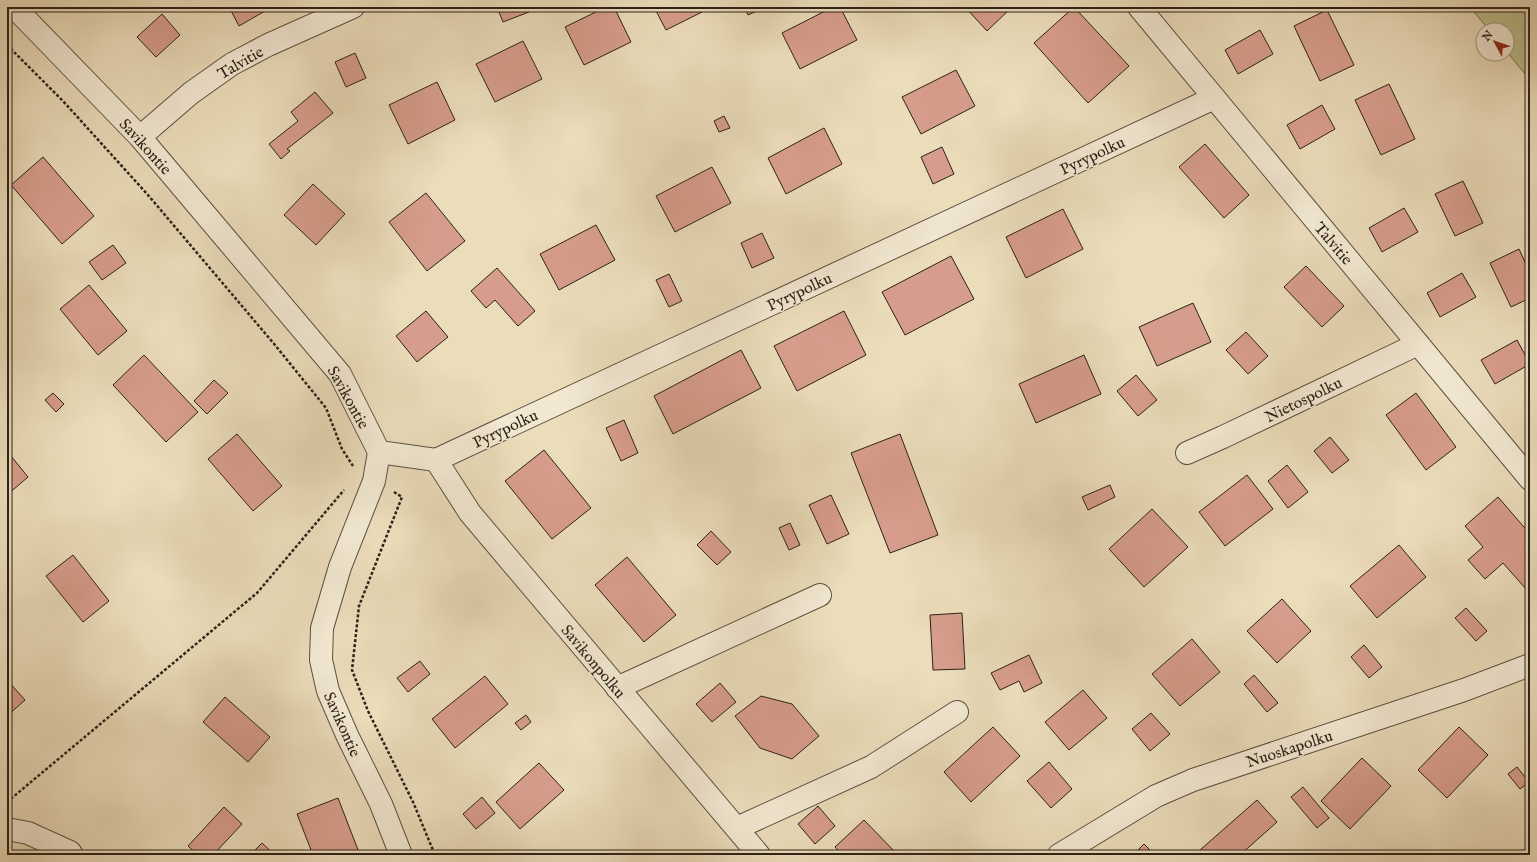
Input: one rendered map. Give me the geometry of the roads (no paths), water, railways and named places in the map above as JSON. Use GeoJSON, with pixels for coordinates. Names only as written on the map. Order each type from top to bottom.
{"type":"FeatureCollection","features":[{"type":"Feature","properties":{"kind":"street","name":"Savikontie"},"geometry":{"type":"LineString","coordinates":[[14,7],[140,137],[340,374],[378,452],[366,477],[322,628],[321,660],[328,691],[347,735],[381,804],[401,855]]}},
{"type":"Feature","properties":{"kind":"street","name":"Talvitie"},"geometry":{"type":"LineString","coordinates":[[140,137],[191,92],[232,64],[353,7]]}},
{"type":"Feature","properties":{"kind":"street","name":"Talvitie"},"geometry":{"type":"LineString","coordinates":[[1139,7],[1530,479]]}},
{"type":"Feature","properties":{"kind":"street","name":"Pyrypolku"},"geometry":{"type":"LineString","coordinates":[[436,460],[1214,98]]}},
{"type":"Feature","properties":{"kind":"street","name":"Nietospolku"},"geometry":{"type":"LineString","coordinates":[[1187,453],[1418,344]]}},
{"type":"Feature","properties":{"kind":"street"},"geometry":{"type":"LineString","coordinates":[[378,452],[436,460]]}},
{"type":"Feature","properties":{"kind":"street","name":"Savikonpolku"},"geometry":{"type":"LineString","coordinates":[[436,460],[470,513],[760,855]]}},
{"type":"Feature","properties":{"kind":"street"},"geometry":{"type":"LineString","coordinates":[[617,688],[820,595]]}},
{"type":"Feature","properties":{"kind":"street","name":"Nuoskapolku"},"geometry":{"type":"LineString","coordinates":[[1059,855],[1156,796],[1193,780],[1464,690],[1530,665]]}},
{"type":"Feature","properties":{"kind":"street"},"geometry":{"type":"LineString","coordinates":[[737,828],[871,767],[956,712]]}},
{"type":"Feature","properties":{"kind":"street"},"geometry":{"type":"LineString","coordinates":[[7,829],[28,834],[70,852],[72,855]]}}]}
